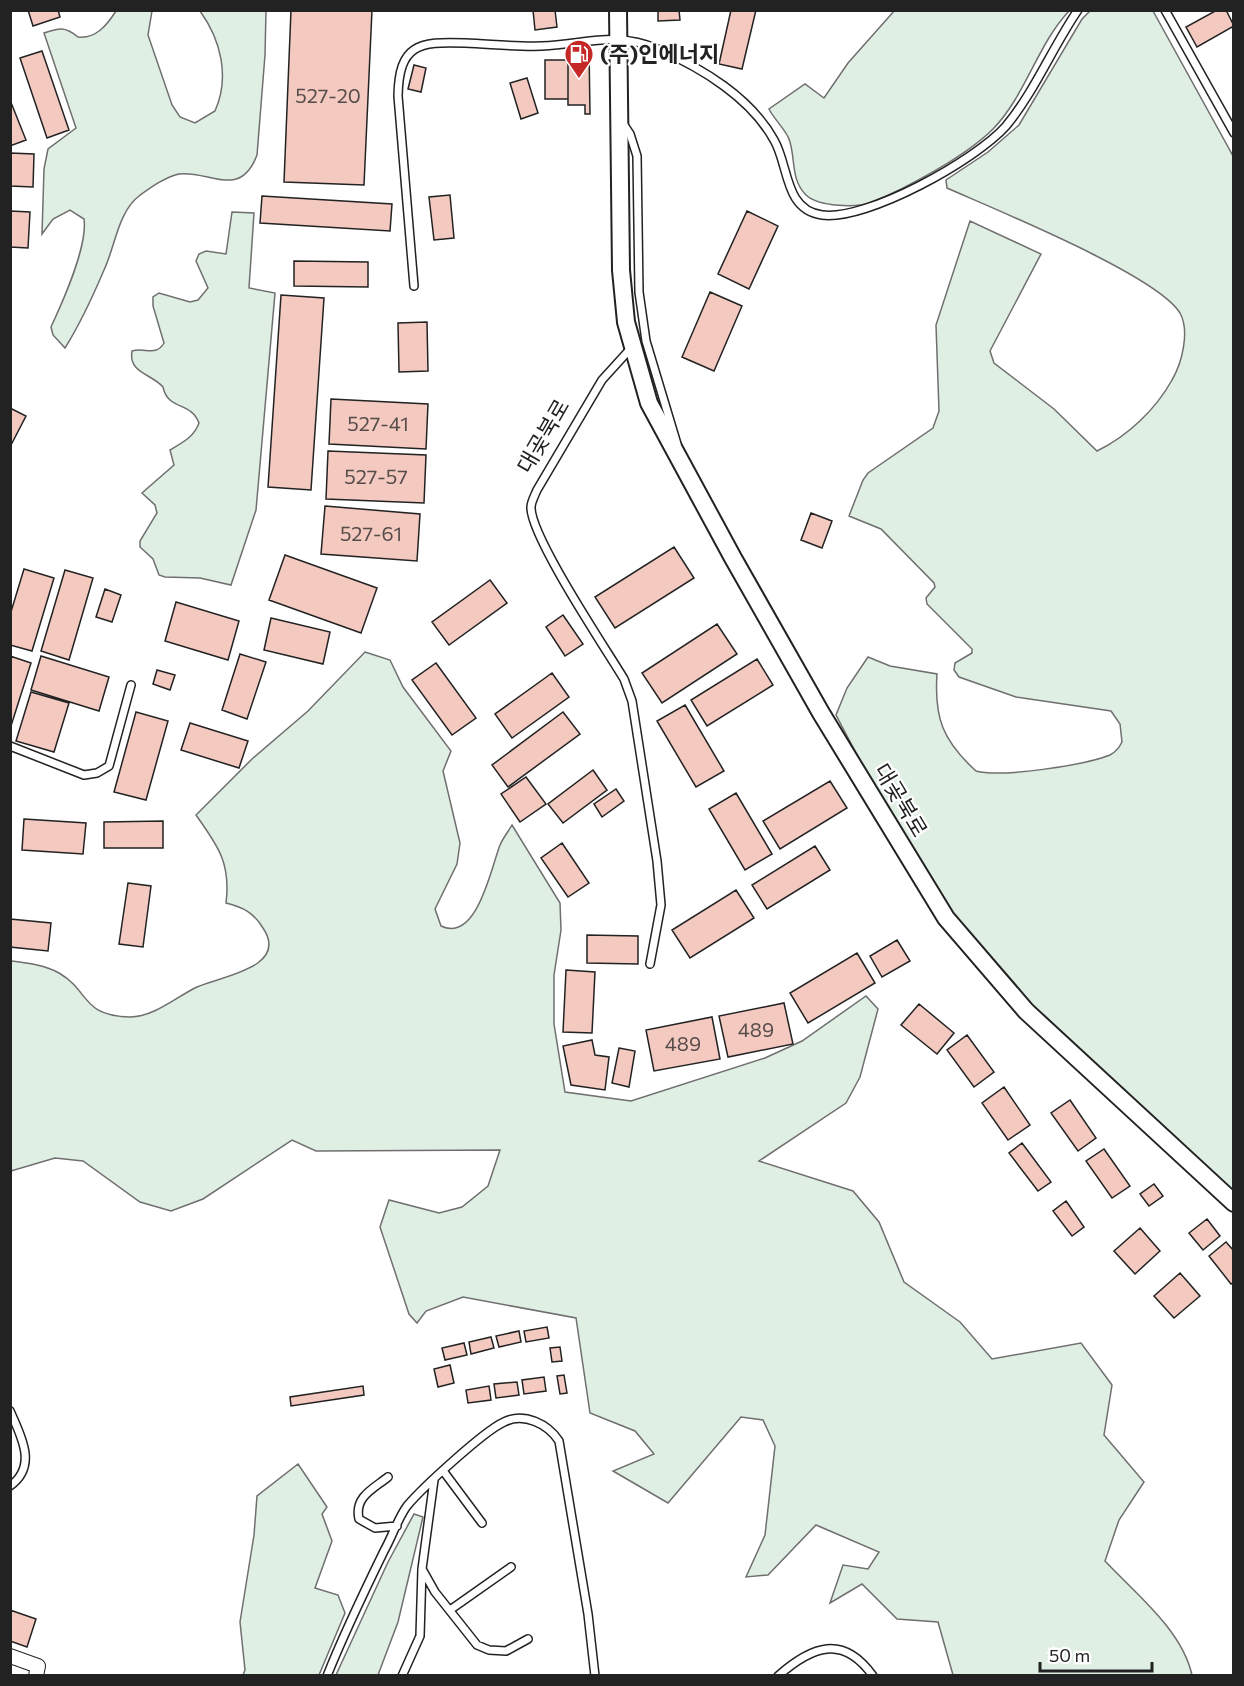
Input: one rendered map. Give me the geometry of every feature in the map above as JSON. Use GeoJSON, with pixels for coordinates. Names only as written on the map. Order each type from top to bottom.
{"type":"FeatureCollection","features":[{"type":"Feature","properties":{"kind":"street","name":"대곶북로"},"geometry":{"type":"LineString","coordinates":[[618,10],[621,270],[626,322],[649,403],[815,702],[946,918],[1026,1011],[1233,1203]]}},
{"type":"Feature","properties":{"kind":"street"},"geometry":{"type":"LineString","coordinates":[[10,1656],[38,1666],[36,1676]]}},
{"type":"Feature","properties":{"kind":"lane"},"geometry":{"type":"LineString","coordinates":[[414,286],[398,72],[403,60],[414,50],[431,44],[539,46],[618,38],[658,49],[697,70],[746,103],[762,118],[776,142],[793,194],[806,211],[823,215],[871,208],[906,192],[967,156],[1005,127],[1032,90],[1056,41],[1078,10]]}},
{"type":"Feature","properties":{"kind":"lane"},"geometry":{"type":"LineString","coordinates":[[1165,10],[1233,134]]}},
{"type":"Feature","properties":{"kind":"lane"},"geometry":{"type":"LineString","coordinates":[[620,119],[630,134],[637,156],[639,292],[646,341],[658,386],[677,436],[677,456]]}},
{"type":"Feature","properties":{"kind":"lane","name":"대곶북로"},"geometry":{"type":"LineString","coordinates":[[632,347],[602,380],[537,490],[531,506],[533,519],[545,546],[624,679],[632,701],[657,861],[661,904],[650,964]]}},
{"type":"Feature","properties":{"kind":"lane"},"geometry":{"type":"LineString","coordinates":[[10,746],[84,775],[97,773],[109,766],[131,685]]}},
{"type":"Feature","properties":{"kind":"lane"},"geometry":{"type":"LineString","coordinates":[[10,1411],[26,1450],[27,1462],[19,1480],[10,1486]]}},
{"type":"Feature","properties":{"kind":"lane"},"geometry":{"type":"LineString","coordinates":[[327,1676],[347,1624],[407,1506],[434,1480],[505,1421],[534,1420],[551,1429],[559,1441],[588,1614],[595,1676]]}},
{"type":"Feature","properties":{"kind":"lane"},"geometry":{"type":"LineString","coordinates":[[444,1472],[482,1523]]}},
{"type":"Feature","properties":{"kind":"lane"},"geometry":{"type":"LineString","coordinates":[[388,1477],[361,1497],[356,1509],[359,1519],[375,1528],[397,1526]]}},
{"type":"Feature","properties":{"kind":"lane"},"geometry":{"type":"LineString","coordinates":[[402,1676],[420,1636],[422,1569],[434,1480]]}},
{"type":"Feature","properties":{"kind":"lane"},"geometry":{"type":"LineString","coordinates":[[450,1610],[511,1567]]}},
{"type":"Feature","properties":{"kind":"lane"},"geometry":{"type":"LineString","coordinates":[[422,1569],[477,1645],[489,1650],[506,1651],[528,1639]]}},
{"type":"Feature","properties":{"kind":"lane"},"geometry":{"type":"LineString","coordinates":[[778,1676],[810,1652],[832,1648],[847,1651],[864,1663],[873,1676]]}},
{"type":"Feature","properties":{"kind":"green space"},"geometry":{"type":"Polygon","coordinates":[[[895,10],[1069,11],[1048,39],[1004,116],[993,129],[968,150],[919,180],[872,202],[838,205],[812,199],[801,189],[795,175],[789,139],[769,109],[805,84],[824,98],[848,63],[895,10]]]}},
{"type":"Feature","properties":{"kind":"green space"},"geometry":{"type":"Polygon","coordinates":[[[116,11],[152,11],[148,35],[172,105],[180,117],[195,123],[215,111],[222,85],[218,46],[200,11],[266,11],[257,155],[250,169],[233,180],[179,174],[158,183],[132,203],[122,220],[91,300],[65,348],[53,335],[51,327],[68,289],[78,258],[82,244],[84,219],[70,210],[53,219],[42,234],[44,169],[48,149],[76,128],[44,33],[62,29],[78,37],[90,36],[105,26],[116,11]]]}},
{"type":"Feature","properties":{"kind":"green space"},"geometry":{"type":"Polygon","coordinates":[[[1090,11],[1153,11],[1233,156],[1233,1199],[969,946],[876,791],[836,715],[847,688],[868,657],[890,666],[937,674],[937,704],[943,728],[948,739],[976,771],[1023,772],[1082,763],[1110,755],[1122,742],[1120,724],[1111,711],[1016,697],[959,677],[954,670],[955,663],[972,653],[972,649],[927,604],[926,598],[935,587],[934,583],[881,529],[849,516],[868,473],[933,428],[939,411],[936,325],[970,221],[1041,254],[990,351],[994,363],[1054,409],[1097,451],[1120,438],[1140,421],[1158,401],[1176,373],[1184,347],[1183,320],[1180,313],[1165,298],[1109,262],[947,188],[946,180],[988,152],[1019,125],[1082,19],[1090,11]]]}},
{"type":"Feature","properties":{"kind":"green space"},"geometry":{"type":"Polygon","coordinates":[[[232,212],[254,213],[249,288],[275,293],[256,510],[231,585],[200,578],[159,575],[153,559],[140,547],[140,541],[157,513],[155,505],[142,493],[174,465],[170,450],[191,436],[199,423],[191,411],[170,400],[163,387],[137,369],[132,358],[132,351],[154,351],[164,343],[153,306],[153,297],[159,293],[190,302],[198,300],[208,288],[196,261],[199,254],[206,251],[226,254],[232,212]]]}},
{"type":"Feature","properties":{"kind":"green space"},"geometry":{"type":"Polygon","coordinates":[[[365,652],[390,660],[403,687],[451,751],[443,771],[460,843],[457,864],[435,909],[441,926],[454,928],[464,924],[473,914],[487,885],[500,845],[512,825],[560,903],[561,930],[554,975],[554,1024],[565,1092],[631,1101],[765,1058],[802,1041],[866,996],[878,1009],[860,1077],[846,1103],[759,1161],[853,1191],[879,1222],[904,1282],[960,1322],[992,1359],[1081,1343],[1112,1385],[1104,1435],[1144,1482],[1119,1520],[1105,1561],[1168,1628],[1179,1643],[1192,1675],[953,1675],[938,1622],[897,1619],[862,1584],[830,1603],[843,1565],[868,1569],[879,1552],[816,1525],[768,1575],[746,1577],[765,1535],[775,1446],[763,1420],[741,1417],[668,1503],[613,1471],[654,1454],[635,1431],[590,1413],[576,1318],[463,1297],[426,1311],[417,1323],[409,1314],[380,1227],[389,1200],[439,1213],[462,1207],[488,1186],[500,1150],[316,1151],[292,1140],[203,1199],[171,1211],[140,1202],[83,1161],[55,1158],[11,1171],[11,961],[53,970],[69,980],[94,1007],[114,1016],[130,1017],[148,1014],[197,987],[248,969],[260,962],[267,953],[269,942],[263,928],[248,911],[226,903],[225,866],[211,836],[196,815],[252,759],[308,711],[365,652]]]}},
{"type":"Feature","properties":{"kind":"green space"},"geometry":{"type":"Polygon","coordinates":[[[298,1464],[327,1507],[322,1514],[332,1541],[315,1588],[338,1595],[345,1613],[319,1675],[243,1675],[245,1670],[240,1622],[254,1535],[257,1496],[298,1464]]]}},
{"type":"Feature","properties":{"kind":"green space"},"geometry":{"type":"Polygon","coordinates":[[[414,1514],[423,1517],[398,1622],[378,1675],[336,1675],[388,1562],[414,1514]]]}},
{"type":"Feature","properties":{"kind":"building"},"geometry":{"type":"Polygon","coordinates":[[[28,10],[58,10],[60,17],[33,26],[28,10]]]}},
{"type":"Feature","properties":{"kind":"building"},"geometry":{"type":"Polygon","coordinates":[[[291,10],[372,10],[364,185],[284,182],[291,10]]]}},
{"type":"Feature","properties":{"kind":"building"},"geometry":{"type":"Polygon","coordinates":[[[533,10],[555,10],[557,27],[535,30],[533,10]]]}},
{"type":"Feature","properties":{"kind":"building"},"geometry":{"type":"Polygon","coordinates":[[[658,10],[679,10],[680,20],[658,21],[658,10]]]}},
{"type":"Feature","properties":{"kind":"building"},"geometry":{"type":"Polygon","coordinates":[[[731,10],[756,10],[742,69],[719,64],[731,10]]]}},
{"type":"Feature","properties":{"kind":"building"},"geometry":{"type":"Polygon","coordinates":[[[1217,10],[1226,10],[1234,26],[1197,47],[1186,27],[1217,10]]]}},
{"type":"Feature","properties":{"kind":"building","name":"(주)인에너지"},"geometry":{"type":"Polygon","coordinates":[[[582,47],[589,47],[590,114],[585,114],[585,105],[568,105],[568,60],[583,60],[582,47]]]}},
{"type":"Feature","properties":{"kind":"building"},"geometry":{"type":"Polygon","coordinates":[[[42,51],[69,130],[47,138],[20,58],[42,51]]]}},
{"type":"Feature","properties":{"kind":"building"},"geometry":{"type":"Polygon","coordinates":[[[545,60],[568,60],[568,99],[545,99],[545,60]]]}},
{"type":"Feature","properties":{"kind":"building"},"geometry":{"type":"Polygon","coordinates":[[[414,65],[426,68],[421,92],[408,89],[414,65]]]}},
{"type":"Feature","properties":{"kind":"building"},"geometry":{"type":"Polygon","coordinates":[[[527,78],[538,113],[521,119],[510,83],[527,78]]]}},
{"type":"Feature","properties":{"kind":"building"},"geometry":{"type":"Polygon","coordinates":[[[10,100],[26,140],[10,146],[10,100]]]}},
{"type":"Feature","properties":{"kind":"building"},"geometry":{"type":"Polygon","coordinates":[[[10,153],[34,154],[33,187],[10,186],[10,153]]]}},
{"type":"Feature","properties":{"kind":"building"},"geometry":{"type":"Polygon","coordinates":[[[450,195],[454,238],[434,240],[429,197],[450,195]]]}},
{"type":"Feature","properties":{"kind":"building"},"geometry":{"type":"Polygon","coordinates":[[[262,196],[392,204],[390,231],[260,223],[262,196]]]}},
{"type":"Feature","properties":{"kind":"building"},"geometry":{"type":"Polygon","coordinates":[[[10,211],[30,212],[28,248],[10,247],[10,211]]]}},
{"type":"Feature","properties":{"kind":"building"},"geometry":{"type":"Polygon","coordinates":[[[747,211],[778,226],[749,289],[718,274],[747,211]]]}},
{"type":"Feature","properties":{"kind":"building"},"geometry":{"type":"Polygon","coordinates":[[[294,261],[368,262],[368,287],[294,286],[294,261]]]}},
{"type":"Feature","properties":{"kind":"building"},"geometry":{"type":"Polygon","coordinates":[[[710,292],[742,306],[714,371],[682,357],[710,292]]]}},
{"type":"Feature","properties":{"kind":"building"},"geometry":{"type":"Polygon","coordinates":[[[281,295],[324,298],[311,490],[268,487],[281,295]]]}},
{"type":"Feature","properties":{"kind":"building"},"geometry":{"type":"Polygon","coordinates":[[[427,322],[428,371],[399,372],[398,323],[427,322]]]}},
{"type":"Feature","properties":{"kind":"building"},"geometry":{"type":"Polygon","coordinates":[[[331,399],[428,404],[426,449],[329,444],[331,399]]]}},
{"type":"Feature","properties":{"kind":"building"},"geometry":{"type":"Polygon","coordinates":[[[10,408],[26,416],[10,447],[10,408]]]}},
{"type":"Feature","properties":{"kind":"building"},"geometry":{"type":"Polygon","coordinates":[[[328,451],[426,455],[424,503],[326,499],[328,451]]]}},
{"type":"Feature","properties":{"kind":"building"},"geometry":{"type":"Polygon","coordinates":[[[325,506],[420,514],[417,561],[321,554],[325,506]]]}},
{"type":"Feature","properties":{"kind":"building"},"geometry":{"type":"Polygon","coordinates":[[[811,513],[832,521],[822,548],[801,540],[811,513]]]}},
{"type":"Feature","properties":{"kind":"building"},"geometry":{"type":"Polygon","coordinates":[[[674,547],[694,578],[615,628],[595,597],[674,547]]]}},
{"type":"Feature","properties":{"kind":"building"},"geometry":{"type":"Polygon","coordinates":[[[285,555],[377,588],[361,633],[269,600],[285,555]]]}},
{"type":"Feature","properties":{"kind":"building"},"geometry":{"type":"Polygon","coordinates":[[[24,569],[54,578],[32,651],[10,645],[10,615],[24,569]]]}},
{"type":"Feature","properties":{"kind":"building"},"geometry":{"type":"Polygon","coordinates":[[[65,570],[93,578],[69,660],[41,651],[65,570]]]}},
{"type":"Feature","properties":{"kind":"building"},"geometry":{"type":"Polygon","coordinates":[[[490,580],[507,603],[449,645],[432,622],[490,580]]]}},
{"type":"Feature","properties":{"kind":"building"},"geometry":{"type":"Polygon","coordinates":[[[105,589],[121,595],[112,622],[96,617],[105,589]]]}},
{"type":"Feature","properties":{"kind":"building"},"geometry":{"type":"Polygon","coordinates":[[[176,602],[239,621],[228,660],[165,641],[176,602]]]}},
{"type":"Feature","properties":{"kind":"building"},"geometry":{"type":"Polygon","coordinates":[[[563,615],[583,644],[565,656],[546,627],[563,615]]]}},
{"type":"Feature","properties":{"kind":"building"},"geometry":{"type":"Polygon","coordinates":[[[271,618],[330,632],[323,664],[264,650],[271,618]]]}},
{"type":"Feature","properties":{"kind":"building"},"geometry":{"type":"Polygon","coordinates":[[[717,624],[737,654],[662,703],[642,673],[717,624]]]}},
{"type":"Feature","properties":{"kind":"building"},"geometry":{"type":"Polygon","coordinates":[[[240,654],[266,662],[247,719],[222,710],[240,654]]]}},
{"type":"Feature","properties":{"kind":"building"},"geometry":{"type":"Polygon","coordinates":[[[10,656],[31,663],[10,729],[10,656]]]}},
{"type":"Feature","properties":{"kind":"building"},"geometry":{"type":"Polygon","coordinates":[[[41,656],[109,677],[99,711],[31,690],[41,656]]]}},
{"type":"Feature","properties":{"kind":"building"},"geometry":{"type":"Polygon","coordinates":[[[757,659],[773,685],[707,726],[691,700],[757,659]]]}},
{"type":"Feature","properties":{"kind":"building"},"geometry":{"type":"Polygon","coordinates":[[[436,663],[476,718],[452,735],[412,680],[436,663]]]}},
{"type":"Feature","properties":{"kind":"building"},"geometry":{"type":"Polygon","coordinates":[[[157,670],[175,675],[170,690],[153,684],[157,670]]]}},
{"type":"Feature","properties":{"kind":"building"},"geometry":{"type":"Polygon","coordinates":[[[552,673],[569,697],[512,738],[495,714],[552,673]]]}},
{"type":"Feature","properties":{"kind":"building"},"geometry":{"type":"Polygon","coordinates":[[[31,692],[69,703],[54,752],[16,741],[31,692]]]}},
{"type":"Feature","properties":{"kind":"building"},"geometry":{"type":"Polygon","coordinates":[[[685,705],[724,771],[696,787],[657,721],[685,705]]]}},
{"type":"Feature","properties":{"kind":"building"},"geometry":{"type":"Polygon","coordinates":[[[136,712],[168,721],[146,800],[114,792],[136,712]]]}},
{"type":"Feature","properties":{"kind":"building"},"geometry":{"type":"Polygon","coordinates":[[[563,712],[580,734],[508,787],[492,765],[563,712]]]}},
{"type":"Feature","properties":{"kind":"building"},"geometry":{"type":"Polygon","coordinates":[[[190,723],[248,741],[239,768],[181,750],[190,723]]]}},
{"type":"Feature","properties":{"kind":"building"},"geometry":{"type":"Polygon","coordinates":[[[593,770],[607,790],[563,823],[548,804],[593,770]]]}},
{"type":"Feature","properties":{"kind":"building"},"geometry":{"type":"Polygon","coordinates":[[[526,777],[546,804],[520,822],[501,794],[526,777]]]}},
{"type":"Feature","properties":{"kind":"building"},"geometry":{"type":"Polygon","coordinates":[[[830,781],[847,808],[780,849],[763,821],[830,781]]]}},
{"type":"Feature","properties":{"kind":"building"},"geometry":{"type":"Polygon","coordinates":[[[616,789],[624,801],[602,817],[594,804],[616,789]]]}},
{"type":"Feature","properties":{"kind":"building"},"geometry":{"type":"Polygon","coordinates":[[[736,793],[772,854],[745,870],[709,809],[736,793]]]}},
{"type":"Feature","properties":{"kind":"building"},"geometry":{"type":"Polygon","coordinates":[[[24,819],[86,823],[83,854],[22,850],[24,819]]]}},
{"type":"Feature","properties":{"kind":"building"},"geometry":{"type":"Polygon","coordinates":[[[163,821],[163,848],[104,848],[104,822],[163,821]]]}},
{"type":"Feature","properties":{"kind":"building"},"geometry":{"type":"Polygon","coordinates":[[[562,843],[589,883],[568,897],[541,858],[562,843]]]}},
{"type":"Feature","properties":{"kind":"building"},"geometry":{"type":"Polygon","coordinates":[[[815,846],[830,870],[767,909],[752,885],[815,846]]]}},
{"type":"Feature","properties":{"kind":"building"},"geometry":{"type":"Polygon","coordinates":[[[128,883],[151,886],[143,947],[119,944],[128,883]]]}},
{"type":"Feature","properties":{"kind":"building"},"geometry":{"type":"Polygon","coordinates":[[[736,890],[754,918],[690,958],[672,930],[736,890]]]}},
{"type":"Feature","properties":{"kind":"building"},"geometry":{"type":"Polygon","coordinates":[[[10,919],[51,923],[48,951],[10,947],[10,919]]]}},
{"type":"Feature","properties":{"kind":"building"},"geometry":{"type":"Polygon","coordinates":[[[587,935],[638,936],[638,964],[587,963],[587,935]]]}},
{"type":"Feature","properties":{"kind":"building"},"geometry":{"type":"Polygon","coordinates":[[[897,940],[910,961],[882,977],[870,956],[897,940]]]}},
{"type":"Feature","properties":{"kind":"building"},"geometry":{"type":"Polygon","coordinates":[[[857,953],[875,983],[808,1023],[790,993],[857,953]]]}},
{"type":"Feature","properties":{"kind":"building"},"geometry":{"type":"Polygon","coordinates":[[[566,970],[595,972],[592,1033],[563,1032],[566,970]]]}},
{"type":"Feature","properties":{"kind":"building"},"geometry":{"type":"Polygon","coordinates":[[[784,1003],[793,1044],[728,1057],[719,1016],[784,1003]]]}},
{"type":"Feature","properties":{"kind":"building"},"geometry":{"type":"Polygon","coordinates":[[[919,1004],[954,1033],[937,1054],[901,1025],[919,1004]]]}},
{"type":"Feature","properties":{"kind":"building"},"geometry":{"type":"Polygon","coordinates":[[[712,1017],[720,1059],[654,1071],[646,1030],[712,1017]]]}},
{"type":"Feature","properties":{"kind":"building"},"geometry":{"type":"Polygon","coordinates":[[[967,1035],[994,1072],[974,1087],[947,1050],[967,1035]]]}},
{"type":"Feature","properties":{"kind":"building"},"geometry":{"type":"Polygon","coordinates":[[[592,1040],[595,1055],[609,1057],[605,1090],[571,1085],[563,1046],[592,1040]]]}},
{"type":"Feature","properties":{"kind":"building"},"geometry":{"type":"Polygon","coordinates":[[[619,1048],[635,1051],[629,1087],[612,1083],[619,1048]]]}},
{"type":"Feature","properties":{"kind":"building"},"geometry":{"type":"Polygon","coordinates":[[[1004,1087],[1030,1125],[1008,1140],[982,1103],[1004,1087]]]}},
{"type":"Feature","properties":{"kind":"building"},"geometry":{"type":"Polygon","coordinates":[[[1070,1100],[1096,1138],[1078,1151],[1051,1113],[1070,1100]]]}},
{"type":"Feature","properties":{"kind":"building"},"geometry":{"type":"Polygon","coordinates":[[[1022,1143],[1051,1182],[1038,1191],[1009,1153],[1022,1143]]]}},
{"type":"Feature","properties":{"kind":"building"},"geometry":{"type":"Polygon","coordinates":[[[1104,1149],[1130,1186],[1112,1198],[1086,1161],[1104,1149]]]}},
{"type":"Feature","properties":{"kind":"building"},"geometry":{"type":"Polygon","coordinates":[[[1154,1184],[1163,1196],[1149,1206],[1140,1194],[1154,1184]]]}},
{"type":"Feature","properties":{"kind":"building"},"geometry":{"type":"Polygon","coordinates":[[[1066,1201],[1084,1227],[1072,1236],[1053,1211],[1066,1201]]]}},
{"type":"Feature","properties":{"kind":"building"},"geometry":{"type":"Polygon","coordinates":[[[1207,1219],[1220,1236],[1203,1250],[1189,1233],[1207,1219]]]}},
{"type":"Feature","properties":{"kind":"building"},"geometry":{"type":"Polygon","coordinates":[[[1140,1228],[1160,1251],[1135,1274],[1114,1251],[1140,1228]]]}},
{"type":"Feature","properties":{"kind":"building"},"geometry":{"type":"Polygon","coordinates":[[[1226,1242],[1234,1251],[1234,1282],[1231,1284],[1209,1256],[1226,1242]]]}},
{"type":"Feature","properties":{"kind":"building"},"geometry":{"type":"Polygon","coordinates":[[[1180,1273],[1200,1296],[1174,1318],[1154,1296],[1180,1273]]]}},
{"type":"Feature","properties":{"kind":"building"},"geometry":{"type":"Polygon","coordinates":[[[547,1327],[549,1338],[526,1342],[524,1331],[547,1327]]]}},
{"type":"Feature","properties":{"kind":"building"},"geometry":{"type":"Polygon","coordinates":[[[519,1331],[521,1342],[499,1347],[496,1336],[519,1331]]]}},
{"type":"Feature","properties":{"kind":"building"},"geometry":{"type":"Polygon","coordinates":[[[491,1337],[494,1348],[471,1354],[469,1342],[491,1337]]]}},
{"type":"Feature","properties":{"kind":"building"},"geometry":{"type":"Polygon","coordinates":[[[464,1343],[467,1355],[445,1360],[442,1348],[464,1343]]]}},
{"type":"Feature","properties":{"kind":"building"},"geometry":{"type":"Polygon","coordinates":[[[560,1347],[562,1361],[552,1362],[550,1348],[560,1347]]]}},
{"type":"Feature","properties":{"kind":"building"},"geometry":{"type":"Polygon","coordinates":[[[450,1365],[454,1383],[438,1387],[434,1369],[450,1365]]]}},
{"type":"Feature","properties":{"kind":"building"},"geometry":{"type":"Polygon","coordinates":[[[564,1375],[567,1393],[560,1394],[557,1376],[564,1375]]]}},
{"type":"Feature","properties":{"kind":"building"},"geometry":{"type":"Polygon","coordinates":[[[544,1377],[546,1391],[524,1394],[522,1380],[544,1377]]]}},
{"type":"Feature","properties":{"kind":"building"},"geometry":{"type":"Polygon","coordinates":[[[517,1382],[519,1395],[496,1398],[494,1384],[517,1382]]]}},
{"type":"Feature","properties":{"kind":"building"},"geometry":{"type":"Polygon","coordinates":[[[363,1386],[364,1395],[291,1406],[290,1397],[363,1386]]]}},
{"type":"Feature","properties":{"kind":"building"},"geometry":{"type":"Polygon","coordinates":[[[489,1386],[491,1400],[468,1403],[466,1390],[489,1386]]]}},
{"type":"Feature","properties":{"kind":"building"},"geometry":{"type":"Polygon","coordinates":[[[10,1610],[36,1619],[27,1647],[10,1641],[10,1610]]]}},
{"type":"Feature","properties":{"kind":"place","name":"(주)인에너지"},"geometry":{"type":"Point","coordinates":[579,80]}}]}
